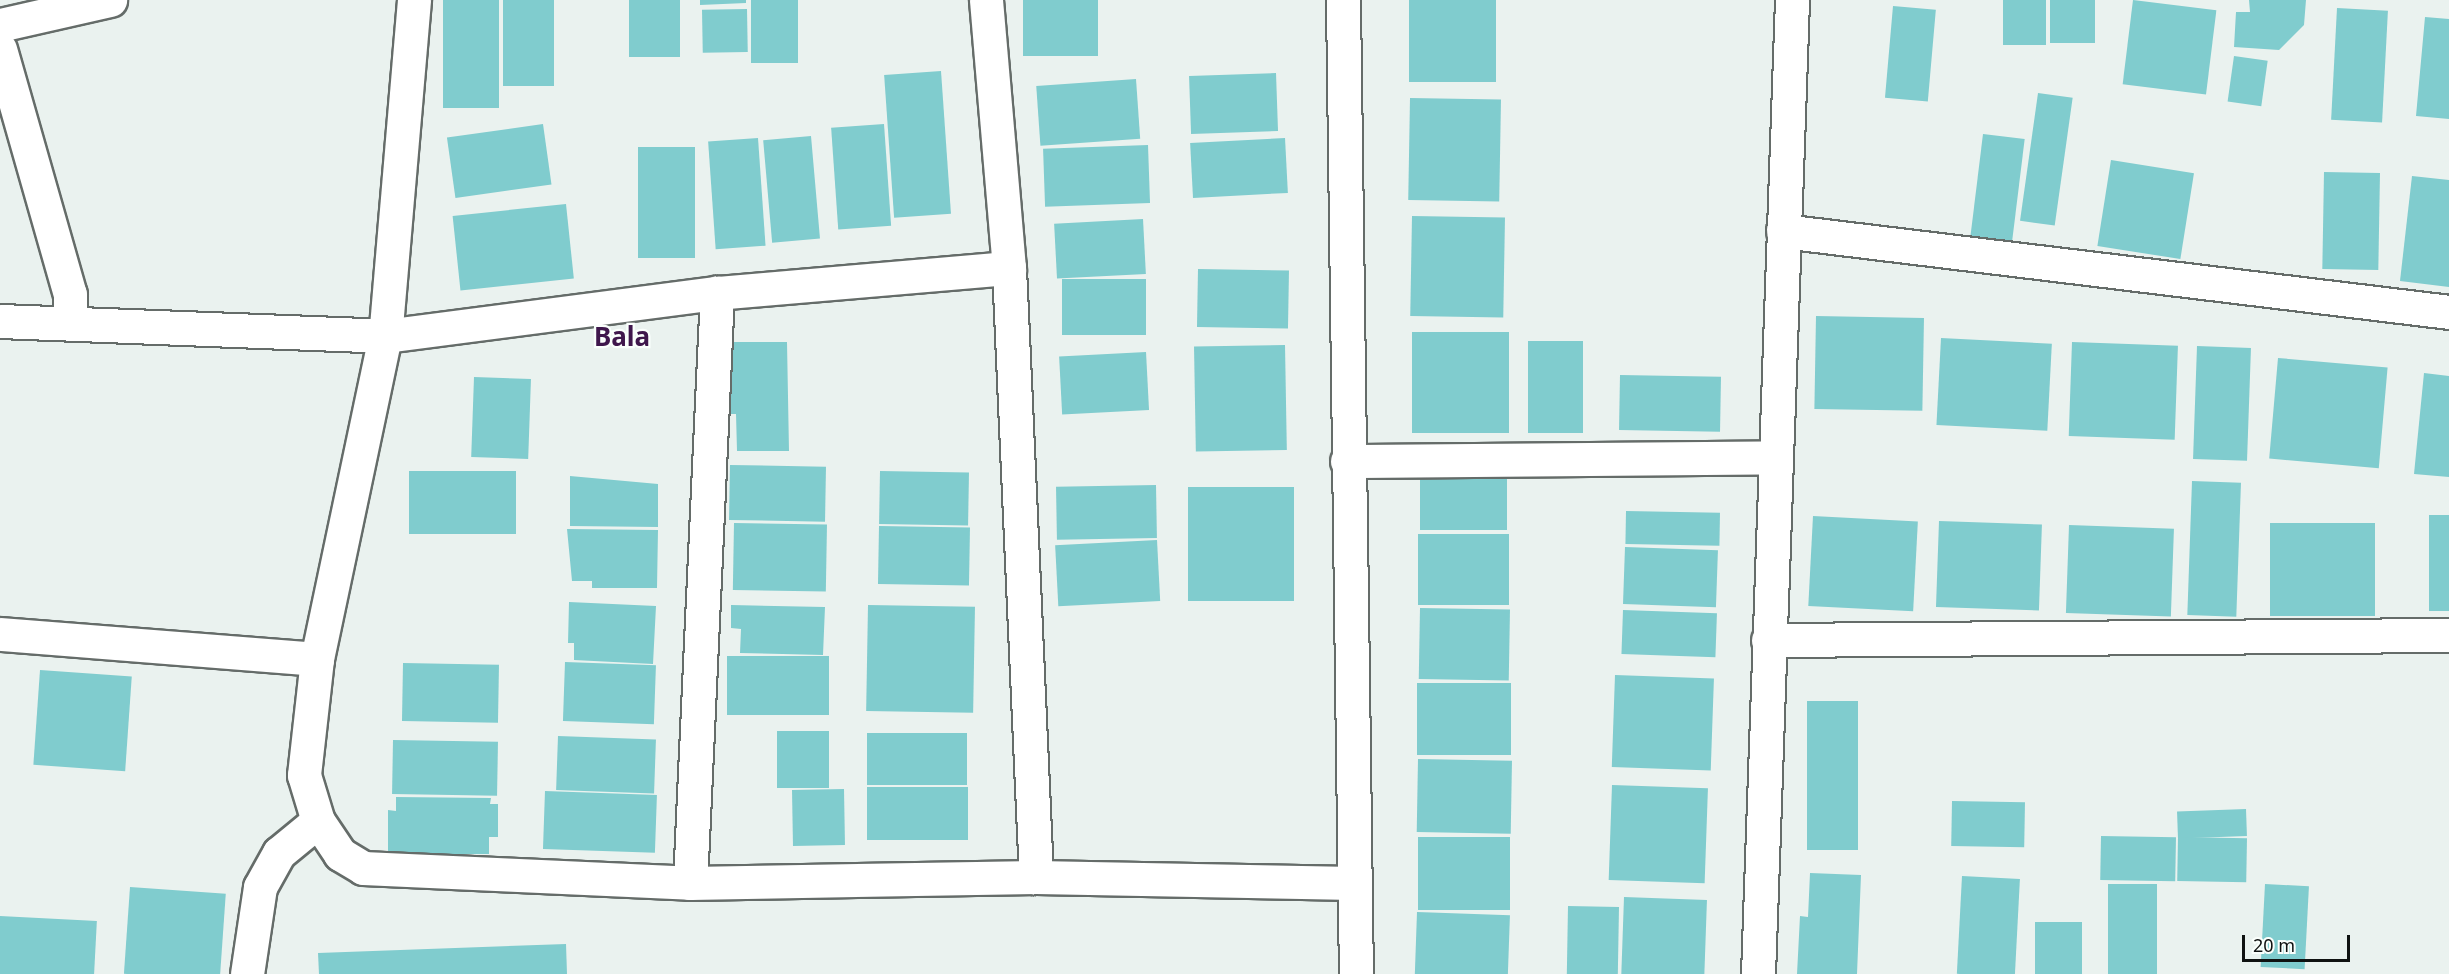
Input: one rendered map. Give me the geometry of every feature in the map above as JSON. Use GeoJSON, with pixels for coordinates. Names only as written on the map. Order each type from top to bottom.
{"type":"FeatureCollection","features":[{"type":"Feature","properties":{"kind":"street"},"geometry":{"type":"LineString","coordinates":[[0,25],[110,0]]}},
{"type":"Feature","properties":{"kind":"street"},"geometry":{"type":"LineString","coordinates":[[414,0],[385,336],[317,659],[304,775],[318,821],[340,854],[363,868],[690,884],[1036,877],[1354,884]]}},
{"type":"Feature","properties":{"kind":"street"},"geometry":{"type":"LineString","coordinates":[[986,0],[1009,268],[1036,877]]}},
{"type":"Feature","properties":{"kind":"street"},"geometry":{"type":"LineString","coordinates":[[1343,0],[1347,461],[1356,974]]}},
{"type":"Feature","properties":{"kind":"street"},"geometry":{"type":"LineString","coordinates":[[1758,974],[1774,457],[1792,0]]}},
{"type":"Feature","properties":{"kind":"street"},"geometry":{"type":"LineString","coordinates":[[0,49],[70,294],[70,321]]}},
{"type":"Feature","properties":{"kind":"street"},"geometry":{"type":"LineString","coordinates":[[1783,231],[2449,312]]}},
{"type":"Feature","properties":{"kind":"street"},"geometry":{"type":"LineString","coordinates":[[0,321],[70,321],[385,336],[717,293],[1009,268]]}},
{"type":"Feature","properties":{"kind":"street"},"geometry":{"type":"LineString","coordinates":[[690,884],[717,293]]}},
{"type":"Feature","properties":{"kind":"street"},"geometry":{"type":"LineString","coordinates":[[1347,461],[1774,457]]}},
{"type":"Feature","properties":{"kind":"street"},"geometry":{"type":"LineString","coordinates":[[0,633],[317,659]]}},
{"type":"Feature","properties":{"kind":"street"},"geometry":{"type":"LineString","coordinates":[[1768,640],[2449,635]]}},
{"type":"Feature","properties":{"kind":"street"},"geometry":{"type":"LineString","coordinates":[[247,974],[260,887],[279,853],[318,821]]}},
{"type":"Feature","properties":{"kind":"building"},"geometry":{"type":"Polygon","coordinates":[[[443,0],[499,0],[499,108],[443,108],[443,0]]]}},
{"type":"Feature","properties":{"kind":"building"},"geometry":{"type":"Polygon","coordinates":[[[503,0],[554,0],[554,86],[503,86],[503,0]]]}},
{"type":"Feature","properties":{"kind":"building"},"geometry":{"type":"Polygon","coordinates":[[[629,0],[680,0],[680,57],[629,57],[629,0]]]}},
{"type":"Feature","properties":{"kind":"building"},"geometry":{"type":"Polygon","coordinates":[[[700,0],[746,0],[746,3],[700,5],[700,0]]]}},
{"type":"Feature","properties":{"kind":"building"},"geometry":{"type":"Polygon","coordinates":[[[751,0],[798,0],[798,63],[751,63],[751,0]]]}},
{"type":"Feature","properties":{"kind":"building"},"geometry":{"type":"Polygon","coordinates":[[[1023,0],[1098,0],[1098,56],[1023,56],[1023,0]]]}},
{"type":"Feature","properties":{"kind":"building"},"geometry":{"type":"Polygon","coordinates":[[[1409,0],[1496,0],[1496,82],[1409,82],[1409,0]]]}},
{"type":"Feature","properties":{"kind":"building"},"geometry":{"type":"Polygon","coordinates":[[[2003,0],[2046,0],[2046,45],[2003,45],[2003,0]]]}},
{"type":"Feature","properties":{"kind":"building"},"geometry":{"type":"Polygon","coordinates":[[[2050,0],[2095,0],[2095,43],[2050,43],[2050,0]]]}},
{"type":"Feature","properties":{"kind":"building"},"geometry":{"type":"Polygon","coordinates":[[[2133,0],[2216,10],[2206,95],[2123,84],[2133,0]]]}},
{"type":"Feature","properties":{"kind":"building"},"geometry":{"type":"Polygon","coordinates":[[[2249,0],[2306,0],[2304,25],[2279,50],[2234,47],[2236,12],[2250,12],[2249,0]]]}},
{"type":"Feature","properties":{"kind":"building"},"geometry":{"type":"Polygon","coordinates":[[[1893,6],[1936,10],[1928,101],[1885,98],[1893,6]]]}},
{"type":"Feature","properties":{"kind":"building"},"geometry":{"type":"Polygon","coordinates":[[[2337,8],[2388,11],[2382,123],[2331,120],[2337,8]]]}},
{"type":"Feature","properties":{"kind":"building"},"geometry":{"type":"Polygon","coordinates":[[[747,9],[748,52],[703,53],[702,10],[747,9]]]}},
{"type":"Feature","properties":{"kind":"building"},"geometry":{"type":"Polygon","coordinates":[[[2425,17],[2449,19],[2449,119],[2416,116],[2425,17]]]}},
{"type":"Feature","properties":{"kind":"building"},"geometry":{"type":"Polygon","coordinates":[[[2234,56],[2268,61],[2261,106],[2228,102],[2234,56]]]}},
{"type":"Feature","properties":{"kind":"building"},"geometry":{"type":"Polygon","coordinates":[[[941,71],[951,214],[894,218],[884,75],[941,71]]]}},
{"type":"Feature","properties":{"kind":"building"},"geometry":{"type":"Polygon","coordinates":[[[1276,73],[1278,131],[1191,134],[1189,76],[1276,73]]]}},
{"type":"Feature","properties":{"kind":"building"},"geometry":{"type":"Polygon","coordinates":[[[1136,79],[1140,139],[1040,146],[1036,86],[1136,79]]]}},
{"type":"Feature","properties":{"kind":"building"},"geometry":{"type":"Polygon","coordinates":[[[2038,93],[2073,98],[2055,226],[2020,221],[2038,93]]]}},
{"type":"Feature","properties":{"kind":"building"},"geometry":{"type":"Polygon","coordinates":[[[1410,98],[1501,100],[1499,202],[1408,200],[1410,98]]]}},
{"type":"Feature","properties":{"kind":"building"},"geometry":{"type":"Polygon","coordinates":[[[543,124],[551,184],[455,198],[447,137],[543,124]]]}},
{"type":"Feature","properties":{"kind":"building"},"geometry":{"type":"Polygon","coordinates":[[[884,124],[891,226],[838,229],[831,128],[884,124]]]}},
{"type":"Feature","properties":{"kind":"building"},"geometry":{"type":"Polygon","coordinates":[[[1983,134],[2025,139],[2012,241],[1970,236],[1983,134]]]}},
{"type":"Feature","properties":{"kind":"building"},"geometry":{"type":"Polygon","coordinates":[[[811,136],[820,239],[772,243],[763,140],[811,136]]]}},
{"type":"Feature","properties":{"kind":"building"},"geometry":{"type":"Polygon","coordinates":[[[758,138],[766,246],[716,249],[708,141],[758,138]]]}},
{"type":"Feature","properties":{"kind":"building"},"geometry":{"type":"Polygon","coordinates":[[[1285,138],[1288,193],[1193,198],[1190,143],[1285,138]]]}},
{"type":"Feature","properties":{"kind":"building"},"geometry":{"type":"Polygon","coordinates":[[[1148,145],[1150,203],[1045,207],[1043,149],[1148,145]]]}},
{"type":"Feature","properties":{"kind":"building"},"geometry":{"type":"Polygon","coordinates":[[[638,147],[695,147],[695,258],[638,258],[638,147]]]}},
{"type":"Feature","properties":{"kind":"building"},"geometry":{"type":"Polygon","coordinates":[[[2111,160],[2194,173],[2180,259],[2097,246],[2111,160]]]}},
{"type":"Feature","properties":{"kind":"building"},"geometry":{"type":"Polygon","coordinates":[[[2324,172],[2380,173],[2378,270],[2322,269],[2324,172]]]}},
{"type":"Feature","properties":{"kind":"building"},"geometry":{"type":"Polygon","coordinates":[[[2412,176],[2449,180],[2449,287],[2400,281],[2412,176]]]}},
{"type":"Feature","properties":{"kind":"building"},"geometry":{"type":"Polygon","coordinates":[[[566,204],[574,279],[460,291],[453,216],[566,204]]]}},
{"type":"Feature","properties":{"kind":"building"},"geometry":{"type":"Polygon","coordinates":[[[1412,216],[1505,218],[1503,318],[1410,316],[1412,216]]]}},
{"type":"Feature","properties":{"kind":"building"},"geometry":{"type":"Polygon","coordinates":[[[1143,219],[1146,274],[1057,279],[1054,224],[1143,219]]]}},
{"type":"Feature","properties":{"kind":"building"},"geometry":{"type":"Polygon","coordinates":[[[1198,269],[1289,271],[1288,329],[1197,327],[1198,269]]]}},
{"type":"Feature","properties":{"kind":"building"},"geometry":{"type":"Polygon","coordinates":[[[1062,279],[1146,279],[1146,335],[1062,335],[1062,279]]]}},
{"type":"Feature","properties":{"kind":"building"},"geometry":{"type":"Polygon","coordinates":[[[1816,316],[1924,318],[1922,411],[1814,409],[1816,316]]]}},
{"type":"Feature","properties":{"kind":"building"},"geometry":{"type":"Polygon","coordinates":[[[1412,332],[1509,332],[1509,433],[1412,433],[1412,332]]]}},
{"type":"Feature","properties":{"kind":"building"},"geometry":{"type":"Polygon","coordinates":[[[1941,338],[2052,344],[2047,431],[1936,425],[1941,338]]]}},
{"type":"Feature","properties":{"kind":"building"},"geometry":{"type":"Polygon","coordinates":[[[1528,341],[1583,341],[1583,433],[1528,433],[1528,341]]]}},
{"type":"Feature","properties":{"kind":"building"},"geometry":{"type":"Polygon","coordinates":[[[727,342],[787,342],[789,451],[737,451],[736,414],[727,414],[727,342]]]}},
{"type":"Feature","properties":{"kind":"building"},"geometry":{"type":"Polygon","coordinates":[[[2072,342],[2178,346],[2175,440],[2069,436],[2072,342]]]}},
{"type":"Feature","properties":{"kind":"building"},"geometry":{"type":"Polygon","coordinates":[[[1285,345],[1287,450],[1196,452],[1194,347],[1285,345]]]}},
{"type":"Feature","properties":{"kind":"building"},"geometry":{"type":"Polygon","coordinates":[[[2197,346],[2251,348],[2247,461],[2193,459],[2197,346]]]}},
{"type":"Feature","properties":{"kind":"building"},"geometry":{"type":"Polygon","coordinates":[[[1146,352],[1149,410],[1062,414],[1059,357],[1146,352]]]}},
{"type":"Feature","properties":{"kind":"building"},"geometry":{"type":"Polygon","coordinates":[[[2278,358],[2388,368],[2379,468],[2269,459],[2278,358]]]}},
{"type":"Feature","properties":{"kind":"building"},"geometry":{"type":"Polygon","coordinates":[[[2424,373],[2449,376],[2449,477],[2414,474],[2424,373]]]}},
{"type":"Feature","properties":{"kind":"building"},"geometry":{"type":"Polygon","coordinates":[[[1620,375],[1721,377],[1720,432],[1619,430],[1620,375]]]}},
{"type":"Feature","properties":{"kind":"building"},"geometry":{"type":"Polygon","coordinates":[[[474,377],[531,379],[528,459],[471,457],[474,377]]]}},
{"type":"Feature","properties":{"kind":"building"},"geometry":{"type":"Polygon","coordinates":[[[730,465],[826,467],[825,522],[729,520],[730,465]]]}},
{"type":"Feature","properties":{"kind":"building"},"geometry":{"type":"Polygon","coordinates":[[[409,471],[516,471],[516,534],[409,534],[409,471]]]}},
{"type":"Feature","properties":{"kind":"building"},"geometry":{"type":"Polygon","coordinates":[[[880,471],[969,473],[968,526],[879,524],[880,471]]]}},
{"type":"Feature","properties":{"kind":"building"},"geometry":{"type":"Polygon","coordinates":[[[570,476],[658,484],[658,527],[570,526],[570,476]]]}},
{"type":"Feature","properties":{"kind":"building"},"geometry":{"type":"Polygon","coordinates":[[[1420,478],[1507,478],[1507,530],[1420,530],[1420,478]]]}},
{"type":"Feature","properties":{"kind":"building"},"geometry":{"type":"Polygon","coordinates":[[[2192,481],[2241,483],[2236,617],[2187,615],[2192,481]]]}},
{"type":"Feature","properties":{"kind":"building"},"geometry":{"type":"Polygon","coordinates":[[[1156,485],[1157,538],[1057,540],[1056,487],[1156,485]]]}},
{"type":"Feature","properties":{"kind":"building"},"geometry":{"type":"Polygon","coordinates":[[[1188,487],[1294,487],[1294,601],[1188,601],[1188,487]]]}},
{"type":"Feature","properties":{"kind":"building"},"geometry":{"type":"Polygon","coordinates":[[[1626,511],[1720,513],[1719,546],[1625,544],[1626,511]]]}},
{"type":"Feature","properties":{"kind":"building"},"geometry":{"type":"Polygon","coordinates":[[[2429,515],[2449,515],[2449,611],[2429,611],[2429,515]]]}},
{"type":"Feature","properties":{"kind":"building"},"geometry":{"type":"Polygon","coordinates":[[[1813,516],[1918,521],[1913,611],[1808,606],[1813,516]]]}},
{"type":"Feature","properties":{"kind":"building"},"geometry":{"type":"Polygon","coordinates":[[[1939,521],[2042,525],[2039,611],[1936,607],[1939,521]]]}},
{"type":"Feature","properties":{"kind":"building"},"geometry":{"type":"Polygon","coordinates":[[[734,523],[827,525],[826,592],[733,590],[734,523]]]}},
{"type":"Feature","properties":{"kind":"building"},"geometry":{"type":"Polygon","coordinates":[[[2270,523],[2375,523],[2375,616],[2270,616],[2270,523]]]}},
{"type":"Feature","properties":{"kind":"building"},"geometry":{"type":"Polygon","coordinates":[[[2069,525],[2174,529],[2171,617],[2066,613],[2069,525]]]}},
{"type":"Feature","properties":{"kind":"building"},"geometry":{"type":"Polygon","coordinates":[[[879,526],[970,528],[969,586],[878,584],[879,526]]]}},
{"type":"Feature","properties":{"kind":"building"},"geometry":{"type":"Polygon","coordinates":[[[567,529],[658,530],[657,588],[592,588],[592,581],[572,581],[567,529]]]}},
{"type":"Feature","properties":{"kind":"building"},"geometry":{"type":"Polygon","coordinates":[[[1418,534],[1509,534],[1509,605],[1418,605],[1418,534]]]}},
{"type":"Feature","properties":{"kind":"building"},"geometry":{"type":"Polygon","coordinates":[[[1157,540],[1160,601],[1058,606],[1055,545],[1157,540]]]}},
{"type":"Feature","properties":{"kind":"building"},"geometry":{"type":"Polygon","coordinates":[[[1625,547],[1718,550],[1716,607],[1623,604],[1625,547]]]}},
{"type":"Feature","properties":{"kind":"building"},"geometry":{"type":"Polygon","coordinates":[[[569,602],[656,606],[653,664],[574,660],[574,643],[568,643],[569,602]]]}},
{"type":"Feature","properties":{"kind":"building"},"geometry":{"type":"Polygon","coordinates":[[[731,605],[825,607],[823,655],[740,653],[741,629],[731,628],[731,605]]]}},
{"type":"Feature","properties":{"kind":"building"},"geometry":{"type":"Polygon","coordinates":[[[868,605],[975,607],[973,713],[866,711],[868,605]]]}},
{"type":"Feature","properties":{"kind":"building"},"geometry":{"type":"Polygon","coordinates":[[[1420,608],[1510,610],[1509,681],[1419,679],[1420,608]]]}},
{"type":"Feature","properties":{"kind":"building"},"geometry":{"type":"Polygon","coordinates":[[[1623,610],[1717,613],[1715,657],[1621,654],[1623,610]]]}},
{"type":"Feature","properties":{"kind":"building"},"geometry":{"type":"Polygon","coordinates":[[[727,656],[829,656],[829,715],[727,715],[727,656]]]}},
{"type":"Feature","properties":{"kind":"building"},"geometry":{"type":"Polygon","coordinates":[[[565,662],[656,665],[654,724],[563,721],[565,662]]]}},
{"type":"Feature","properties":{"kind":"building"},"geometry":{"type":"Polygon","coordinates":[[[403,663],[499,665],[498,723],[402,721],[403,663]]]}},
{"type":"Feature","properties":{"kind":"building"},"geometry":{"type":"Polygon","coordinates":[[[40,670],[132,676],[125,771],[33,765],[40,670]]]}},
{"type":"Feature","properties":{"kind":"building"},"geometry":{"type":"Polygon","coordinates":[[[1615,675],[1714,678],[1711,770],[1612,767],[1615,675]]]}},
{"type":"Feature","properties":{"kind":"building"},"geometry":{"type":"Polygon","coordinates":[[[1417,683],[1511,683],[1511,755],[1417,755],[1417,683]]]}},
{"type":"Feature","properties":{"kind":"building"},"geometry":{"type":"Polygon","coordinates":[[[1807,701],[1858,701],[1858,850],[1807,850],[1807,701]]]}},
{"type":"Feature","properties":{"kind":"building"},"geometry":{"type":"Polygon","coordinates":[[[777,731],[829,731],[829,788],[777,788],[777,731]]]}},
{"type":"Feature","properties":{"kind":"building"},"geometry":{"type":"Polygon","coordinates":[[[867,733],[967,733],[967,785],[867,785],[867,733]]]}},
{"type":"Feature","properties":{"kind":"building"},"geometry":{"type":"Polygon","coordinates":[[[558,736],[656,739],[654,793],[556,790],[558,736]]]}},
{"type":"Feature","properties":{"kind":"building"},"geometry":{"type":"Polygon","coordinates":[[[393,740],[498,742],[497,796],[392,794],[393,740]]]}},
{"type":"Feature","properties":{"kind":"building"},"geometry":{"type":"Polygon","coordinates":[[[1418,759],[1512,761],[1511,834],[1417,832],[1418,759]]]}},
{"type":"Feature","properties":{"kind":"building"},"geometry":{"type":"Polygon","coordinates":[[[1612,785],[1708,788],[1705,883],[1609,880],[1612,785]]]}},
{"type":"Feature","properties":{"kind":"building"},"geometry":{"type":"Polygon","coordinates":[[[867,787],[968,787],[968,840],[867,840],[867,787]]]}},
{"type":"Feature","properties":{"kind":"building"},"geometry":{"type":"Polygon","coordinates":[[[844,789],[845,845],[793,846],[792,790],[844,789]]]}},
{"type":"Feature","properties":{"kind":"building"},"geometry":{"type":"Polygon","coordinates":[[[545,791],[657,795],[655,853],[543,849],[545,791]]]}},
{"type":"Feature","properties":{"kind":"building"},"geometry":{"type":"Polygon","coordinates":[[[396,797],[491,798],[490,804],[498,804],[498,837],[489,837],[489,854],[388,854],[388,810],[396,811],[396,797]]]}},
{"type":"Feature","properties":{"kind":"building"},"geometry":{"type":"Polygon","coordinates":[[[1952,801],[2025,802],[2024,847],[1951,846],[1952,801]]]}},
{"type":"Feature","properties":{"kind":"building"},"geometry":{"type":"Polygon","coordinates":[[[2246,809],[2247,836],[2178,838],[2177,811],[2246,809]]]}},
{"type":"Feature","properties":{"kind":"building"},"geometry":{"type":"Polygon","coordinates":[[[2101,836],[2176,837],[2175,881],[2100,880],[2101,836]]]}},
{"type":"Feature","properties":{"kind":"building"},"geometry":{"type":"Polygon","coordinates":[[[1418,837],[1510,837],[1510,910],[1418,910],[1418,837]]]}},
{"type":"Feature","properties":{"kind":"building"},"geometry":{"type":"Polygon","coordinates":[[[2178,837],[2247,838],[2246,882],[2177,881],[2178,837]]]}},
{"type":"Feature","properties":{"kind":"building"},"geometry":{"type":"Polygon","coordinates":[[[1810,873],[1861,875],[1857,974],[1797,974],[1800,916],[1808,917],[1810,873]]]}},
{"type":"Feature","properties":{"kind":"building"},"geometry":{"type":"Polygon","coordinates":[[[1962,876],[2020,879],[2015,974],[1957,974],[1962,876]]]}},
{"type":"Feature","properties":{"kind":"building"},"geometry":{"type":"Polygon","coordinates":[[[2108,884],[2157,884],[2157,974],[2108,974],[2108,884]]]}},
{"type":"Feature","properties":{"kind":"building"},"geometry":{"type":"Polygon","coordinates":[[[2265,884],[2309,886],[2305,969],[2261,967],[2265,884]]]}},
{"type":"Feature","properties":{"kind":"building"},"geometry":{"type":"Polygon","coordinates":[[[130,887],[226,894],[220,974],[124,974],[130,887]]]}},
{"type":"Feature","properties":{"kind":"building"},"geometry":{"type":"Polygon","coordinates":[[[1624,897],[1707,900],[1704,974],[1621,974],[1624,897]]]}},
{"type":"Feature","properties":{"kind":"building"},"geometry":{"type":"Polygon","coordinates":[[[1568,906],[1619,907],[1618,974],[1567,974],[1568,906]]]}},
{"type":"Feature","properties":{"kind":"building"},"geometry":{"type":"Polygon","coordinates":[[[1417,912],[1510,915],[1508,974],[1415,974],[1417,912]]]}},
{"type":"Feature","properties":{"kind":"building"},"geometry":{"type":"Polygon","coordinates":[[[0,916],[97,921],[94,974],[0,974],[0,916]]]}},
{"type":"Feature","properties":{"kind":"building"},"geometry":{"type":"Polygon","coordinates":[[[2035,922],[2082,922],[2082,974],[2035,974],[2035,922]]]}},
{"type":"Feature","properties":{"kind":"building"},"geometry":{"type":"Polygon","coordinates":[[[566,944],[567,974],[319,974],[318,953],[566,944]]]}},
{"type":"Feature","properties":{"kind":"district","name":"Bala"},"geometry":{"type":"Point","coordinates":[622,337]}}]}
